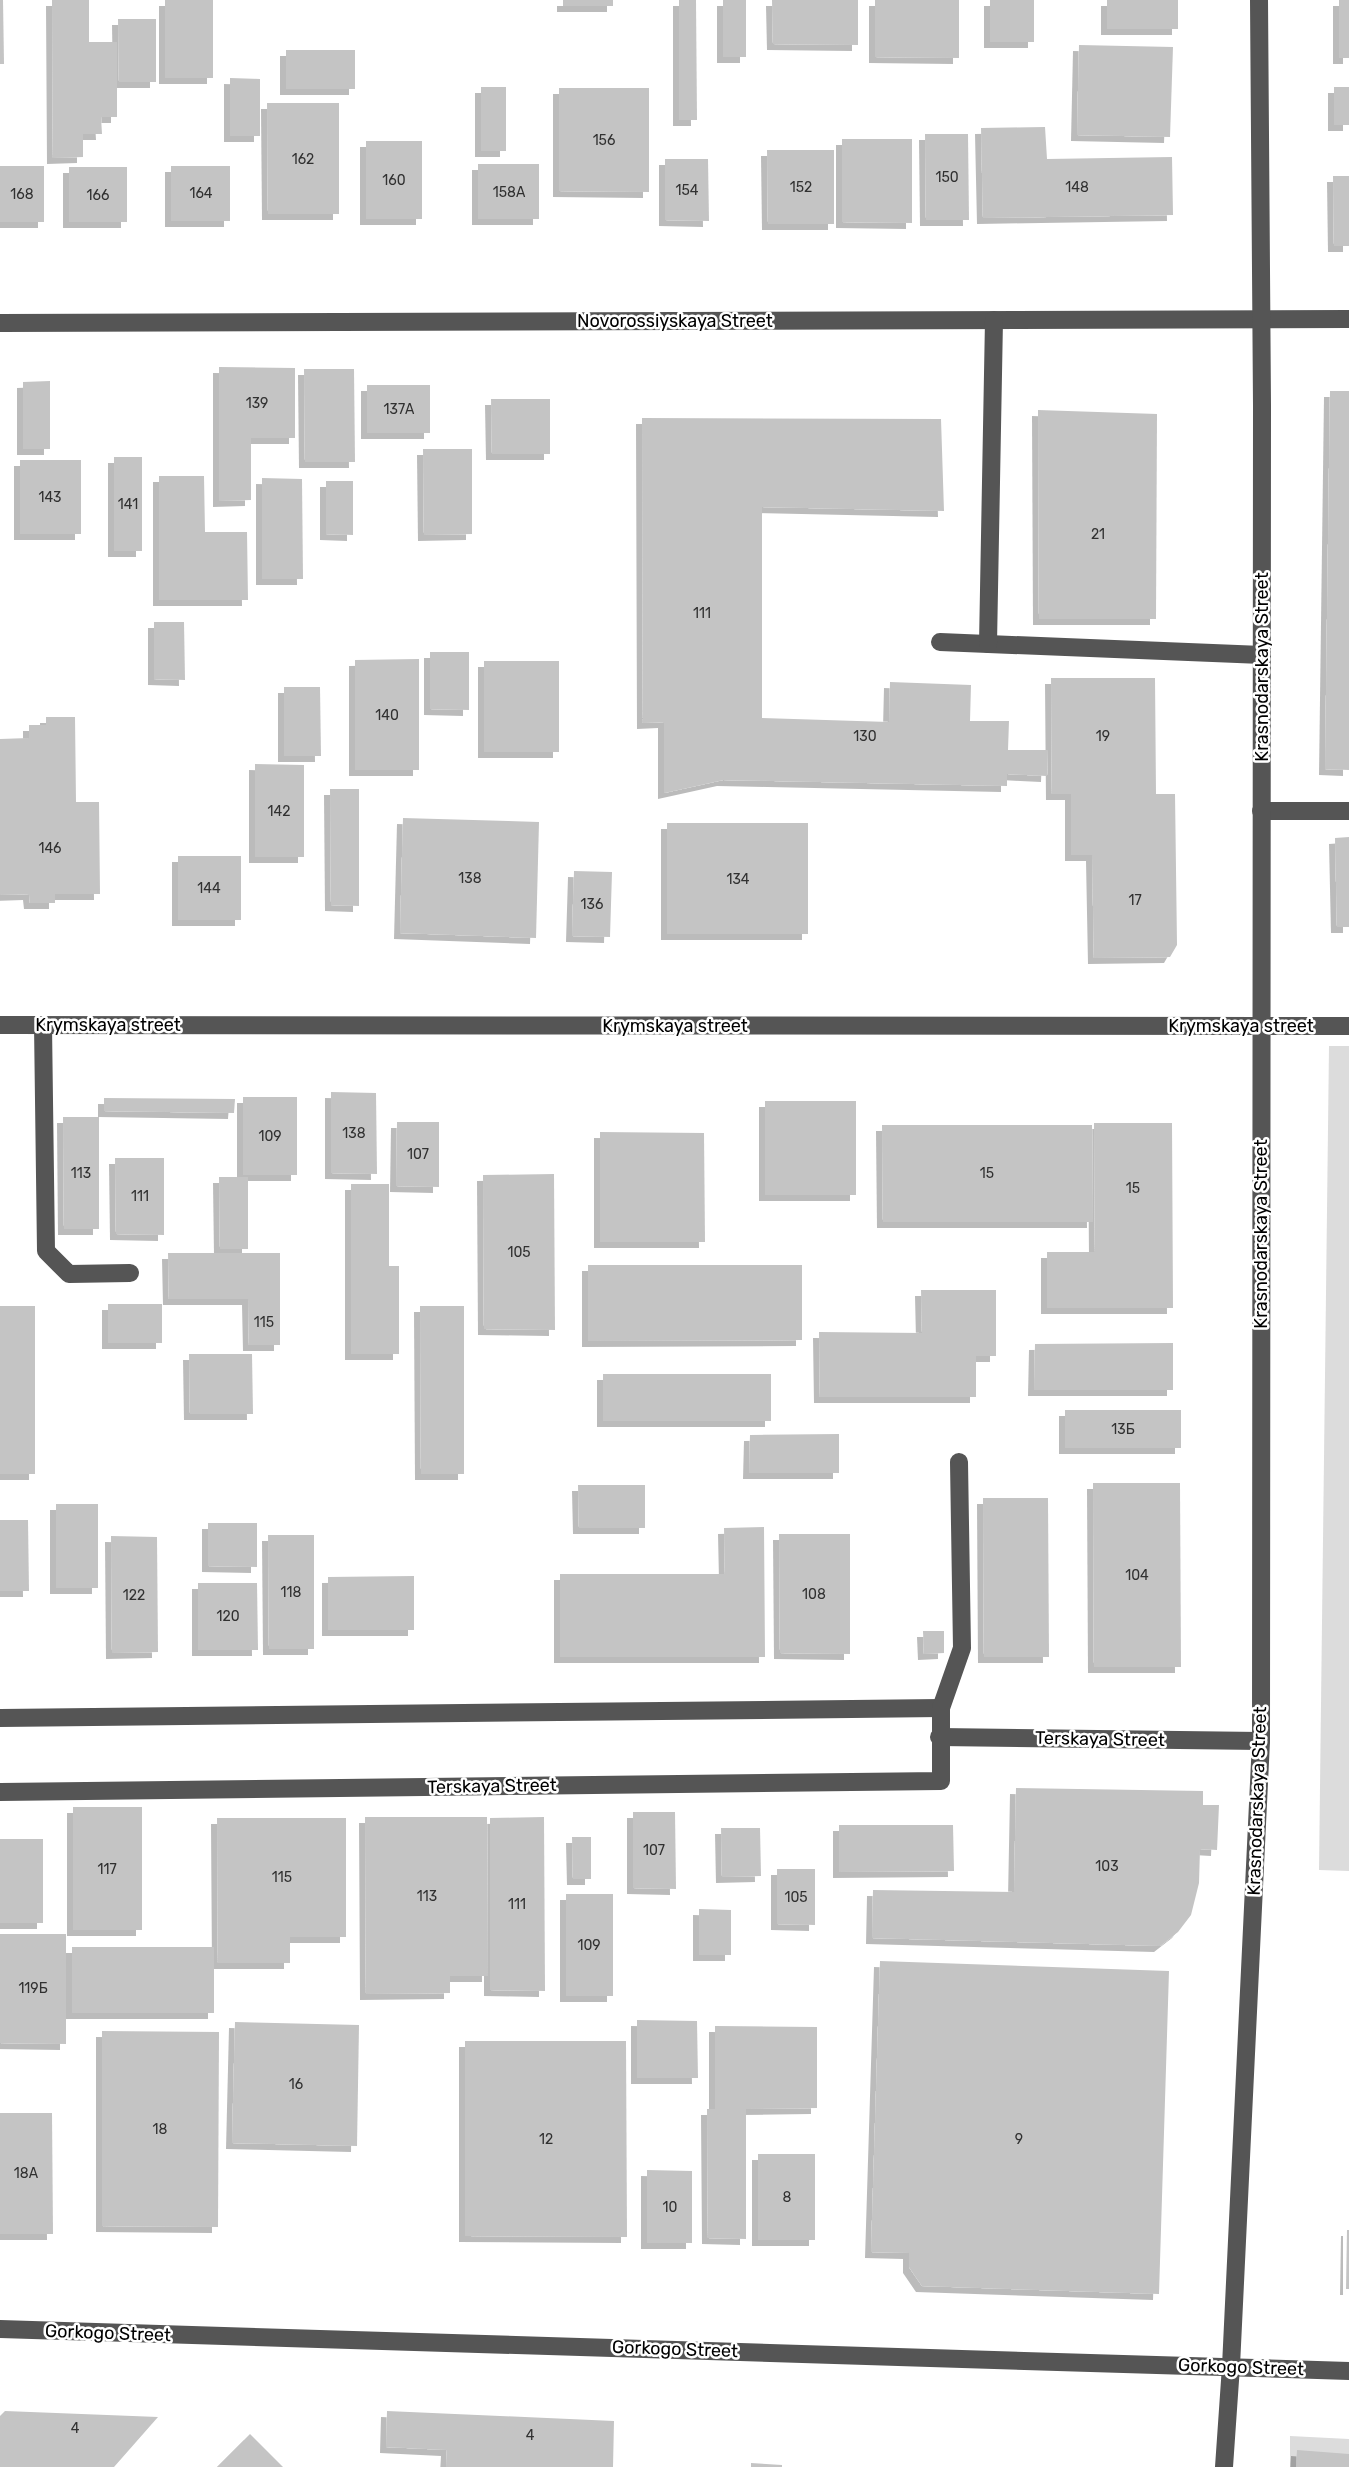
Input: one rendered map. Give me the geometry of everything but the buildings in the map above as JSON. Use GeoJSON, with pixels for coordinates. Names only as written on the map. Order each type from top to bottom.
{"type":"FeatureCollection","features":[{"type":"Feature","properties":{"kind":"street","name":"Krasnodarskaya Street"},"geometry":{"type":"LineString","coordinates":[[1224,2467],[1261,1741],[1262,319],[1259,0]]}},
{"type":"Feature","properties":{"kind":"street","name":"Novorossiyskaya Street"},"geometry":{"type":"LineString","coordinates":[[0,323],[1349,319]]}},
{"type":"Feature","properties":{"kind":"street"},"geometry":{"type":"LineString","coordinates":[[988,644],[994,320]]}},
{"type":"Feature","properties":{"kind":"street"},"geometry":{"type":"LineString","coordinates":[[940,642],[1262,655]]}},
{"type":"Feature","properties":{"kind":"street"},"geometry":{"type":"LineString","coordinates":[[1261,811],[1349,810]]}},
{"type":"Feature","properties":{"kind":"street","name":"Krymskaya street"},"geometry":{"type":"LineString","coordinates":[[0,1025],[1349,1026]]}},
{"type":"Feature","properties":{"kind":"street"},"geometry":{"type":"LineString","coordinates":[[43,1025],[46,1251],[69,1274],[130,1273]]}},
{"type":"Feature","properties":{"kind":"street","name":"Terskaya Street"},"geometry":{"type":"LineString","coordinates":[[0,1792],[941,1781],[941,1708],[962,1648],[959,1462]]}},
{"type":"Feature","properties":{"kind":"street"},"geometry":{"type":"LineString","coordinates":[[0,1718],[941,1708]]}},
{"type":"Feature","properties":{"kind":"street","name":"Terskaya Street"},"geometry":{"type":"LineString","coordinates":[[939,1737],[1261,1741]]}},
{"type":"Feature","properties":{"kind":"street","name":"Gorkogo Street"},"geometry":{"type":"LineString","coordinates":[[0,2329],[1349,2371]]}},
{"type":"Feature","properties":{"kind":"shaded area"},"geometry":{"type":"Polygon","coordinates":[[[1329,1046],[1349,1046],[1349,1871],[1319,1870],[1329,1046]]]}},
{"type":"Feature","properties":{"kind":"shaded area"},"geometry":{"type":"Polygon","coordinates":[[[1290,2436],[1349,2439],[1349,2467],[1290,2467],[1290,2436]]]}}]}
